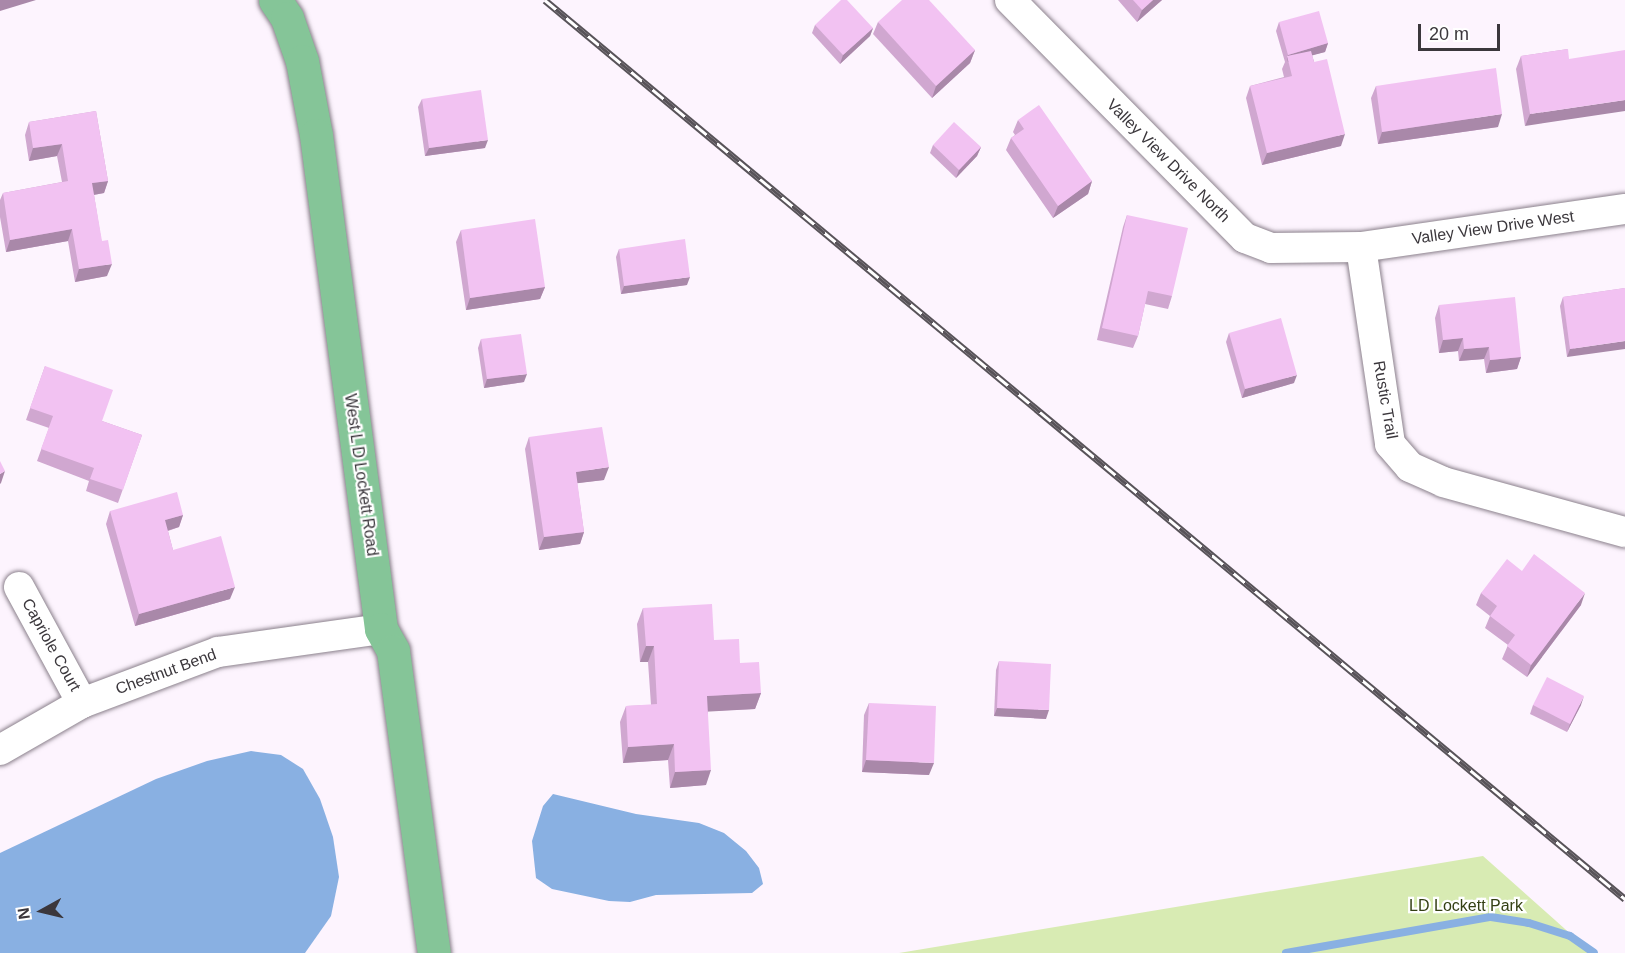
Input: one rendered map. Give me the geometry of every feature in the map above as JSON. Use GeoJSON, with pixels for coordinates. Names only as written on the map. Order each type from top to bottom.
{"type":"FeatureCollection","features":[{"type":"Feature","properties":{"kind":"main road","name":"West L D Lockett Road"},"geometry":{"type":"LineString","coordinates":[[275,0],[287,18],[302,61],[316,135],[381,629],[393,651],[434,953]]}},
{"type":"Feature","properties":{"kind":"street","name":"Valley View Drive North"},"geometry":{"type":"LineString","coordinates":[[1010,0],[1245,238],[1271,248],[1361,247]]}},
{"type":"Feature","properties":{"kind":"street","name":"Valley View Drive West"},"geometry":{"type":"LineString","coordinates":[[1361,247],[1625,209]]}},
{"type":"Feature","properties":{"kind":"street","name":"Rustic Trail"},"geometry":{"type":"LineString","coordinates":[[1361,247],[1390,444],[1410,467],[1443,482],[1625,532]]}},
{"type":"Feature","properties":{"kind":"street","name":"Capriole Court"},"geometry":{"type":"LineString","coordinates":[[19,587],[82,703]]}},
{"type":"Feature","properties":{"kind":"street","name":"Chestnut Bend"},"geometry":{"type":"LineString","coordinates":[[0,750],[82,703],[218,652],[381,629]]}},
{"type":"Feature","properties":{"kind":"green space","name":"LD Lockett Park"},"geometry":{"type":"Polygon","coordinates":[[[1483,856],[1592,953],[899,953],[1483,856]]]}},
{"type":"Feature","properties":{"kind":"water"},"geometry":{"type":"Polygon","coordinates":[[[251,751],[281,755],[303,769],[320,799],[333,837],[339,877],[331,916],[305,953],[0,953],[0,853],[156,779],[207,761],[251,751]]]}},
{"type":"Feature","properties":{"kind":"water"},"geometry":{"type":"Polygon","coordinates":[[[553,794],[636,814],[699,823],[724,833],[746,851],[759,868],[763,884],[752,893],[656,895],[630,902],[609,901],[552,889],[536,878],[532,841],[543,806],[553,794]]]}},
{"type":"Feature","properties":{"kind":"building"},"geometry":{"type":"Polygon","coordinates":[[[841,0],[847,0],[873,28],[843,55],[815,25],[841,0]]]}},
{"type":"Feature","properties":{"kind":"building"},"geometry":{"type":"Polygon","coordinates":[[[902,0],[929,0],[975,50],[936,86],[878,22],[902,0]]]}},
{"type":"Feature","properties":{"kind":"building"},"geometry":{"type":"Polygon","coordinates":[[[1133,0],[1153,0],[1142,10],[1133,0]]]}},
{"type":"Feature","properties":{"kind":"building"},"geometry":{"type":"Polygon","coordinates":[[[1319,11],[1328,43],[1288,55],[1279,22],[1319,11]]]}},
{"type":"Feature","properties":{"kind":"building"},"geometry":{"type":"Polygon","coordinates":[[[1568,49],[1569,59],[1625,50],[1625,100],[1530,114],[1521,56],[1568,49]]]}},
{"type":"Feature","properties":{"kind":"building"},"geometry":{"type":"Polygon","coordinates":[[[1311,51],[1314,62],[1327,59],[1345,134],[1267,153],[1250,86],[1292,76],[1287,56],[1311,51]]]}},
{"type":"Feature","properties":{"kind":"building"},"geometry":{"type":"Polygon","coordinates":[[[1496,68],[1502,114],[1382,132],[1376,86],[1496,68]]]}},
{"type":"Feature","properties":{"kind":"building"},"geometry":{"type":"Polygon","coordinates":[[[481,90],[488,140],[429,148],[422,99],[481,90]]]}},
{"type":"Feature","properties":{"kind":"building"},"geometry":{"type":"Polygon","coordinates":[[[1039,105],[1092,181],[1058,206],[1011,138],[1024,129],[1018,120],[1039,105]]]}},
{"type":"Feature","properties":{"kind":"building"},"geometry":{"type":"Polygon","coordinates":[[[96,111],[108,181],[92,183],[102,241],[108,240],[112,264],[79,269],[72,229],[10,240],[3,193],[68,181],[62,144],[33,148],[29,122],[96,111]]]}},
{"type":"Feature","properties":{"kind":"building"},"geometry":{"type":"Polygon","coordinates":[[[954,122],[981,147],[959,170],[933,145],[954,122]]]}},
{"type":"Feature","properties":{"kind":"building"},"geometry":{"type":"Polygon","coordinates":[[[1127,215],[1188,228],[1172,296],[1148,291],[1138,336],[1102,328],[1127,215]]]}},
{"type":"Feature","properties":{"kind":"building"},"geometry":{"type":"Polygon","coordinates":[[[535,219],[545,287],[470,298],[461,230],[535,219]]]}},
{"type":"Feature","properties":{"kind":"building"},"geometry":{"type":"Polygon","coordinates":[[[685,239],[690,277],[624,286],[619,249],[685,239]]]}},
{"type":"Feature","properties":{"kind":"building"},"geometry":{"type":"Polygon","coordinates":[[[1625,288],[1625,341],[1570,349],[1563,297],[1625,288]]]}},
{"type":"Feature","properties":{"kind":"building"},"geometry":{"type":"Polygon","coordinates":[[[1515,297],[1521,357],[1490,360],[1489,347],[1464,349],[1463,338],[1443,340],[1439,305],[1515,297]]]}},
{"type":"Feature","properties":{"kind":"building"},"geometry":{"type":"Polygon","coordinates":[[[1281,318],[1297,375],[1245,389],[1229,333],[1281,318]]]}},
{"type":"Feature","properties":{"kind":"building"},"geometry":{"type":"Polygon","coordinates":[[[521,334],[527,374],[487,379],[481,339],[521,334]]]}},
{"type":"Feature","properties":{"kind":"building"},"geometry":{"type":"Polygon","coordinates":[[[45,366],[113,390],[102,421],[142,435],[123,490],[90,479],[94,468],[41,449],[53,416],[30,408],[45,366]]]}},
{"type":"Feature","properties":{"kind":"building"},"geometry":{"type":"Polygon","coordinates":[[[602,427],[609,467],[576,472],[584,532],[544,537],[529,437],[602,427]]]}},
{"type":"Feature","properties":{"kind":"building"},"geometry":{"type":"Polygon","coordinates":[[[0,461],[5,471],[0,474],[0,461]]]}},
{"type":"Feature","properties":{"kind":"building"},"geometry":{"type":"Polygon","coordinates":[[[177,492],[183,515],[165,520],[173,550],[221,536],[235,587],[139,614],[110,511],[177,492]]]}},
{"type":"Feature","properties":{"kind":"building"},"geometry":{"type":"Polygon","coordinates":[[[1534,554],[1585,593],[1531,665],[1507,646],[1515,635],[1490,616],[1497,606],[1481,593],[1507,559],[1522,571],[1534,554]]]}},
{"type":"Feature","properties":{"kind":"building"},"geometry":{"type":"Polygon","coordinates":[[[712,604],[714,640],[739,639],[740,663],[759,662],[761,693],[707,696],[711,770],[675,772],[674,744],[628,747],[626,706],[657,704],[654,646],[646,646],[643,608],[712,604]]]}},
{"type":"Feature","properties":{"kind":"building"},"geometry":{"type":"Polygon","coordinates":[[[999,661],[1051,664],[1049,710],[997,708],[999,661]]]}},
{"type":"Feature","properties":{"kind":"building"},"geometry":{"type":"Polygon","coordinates":[[[1547,677],[1584,696],[1570,724],[1533,705],[1547,677]]]}},
{"type":"Feature","properties":{"kind":"building"},"geometry":{"type":"Polygon","coordinates":[[[869,703],[936,706],[934,763],[866,760],[869,703]]]}},
{"type":"Feature","properties":{"kind":"waterway"},"geometry":{"type":"LineString","coordinates":[[1286,953],[1491,917],[1529,923],[1570,936],[1594,953]]}},
{"type":"Feature","properties":{"kind":"railway"},"geometry":{"type":"LineString","coordinates":[[545,0],[1625,899]]}}]}
